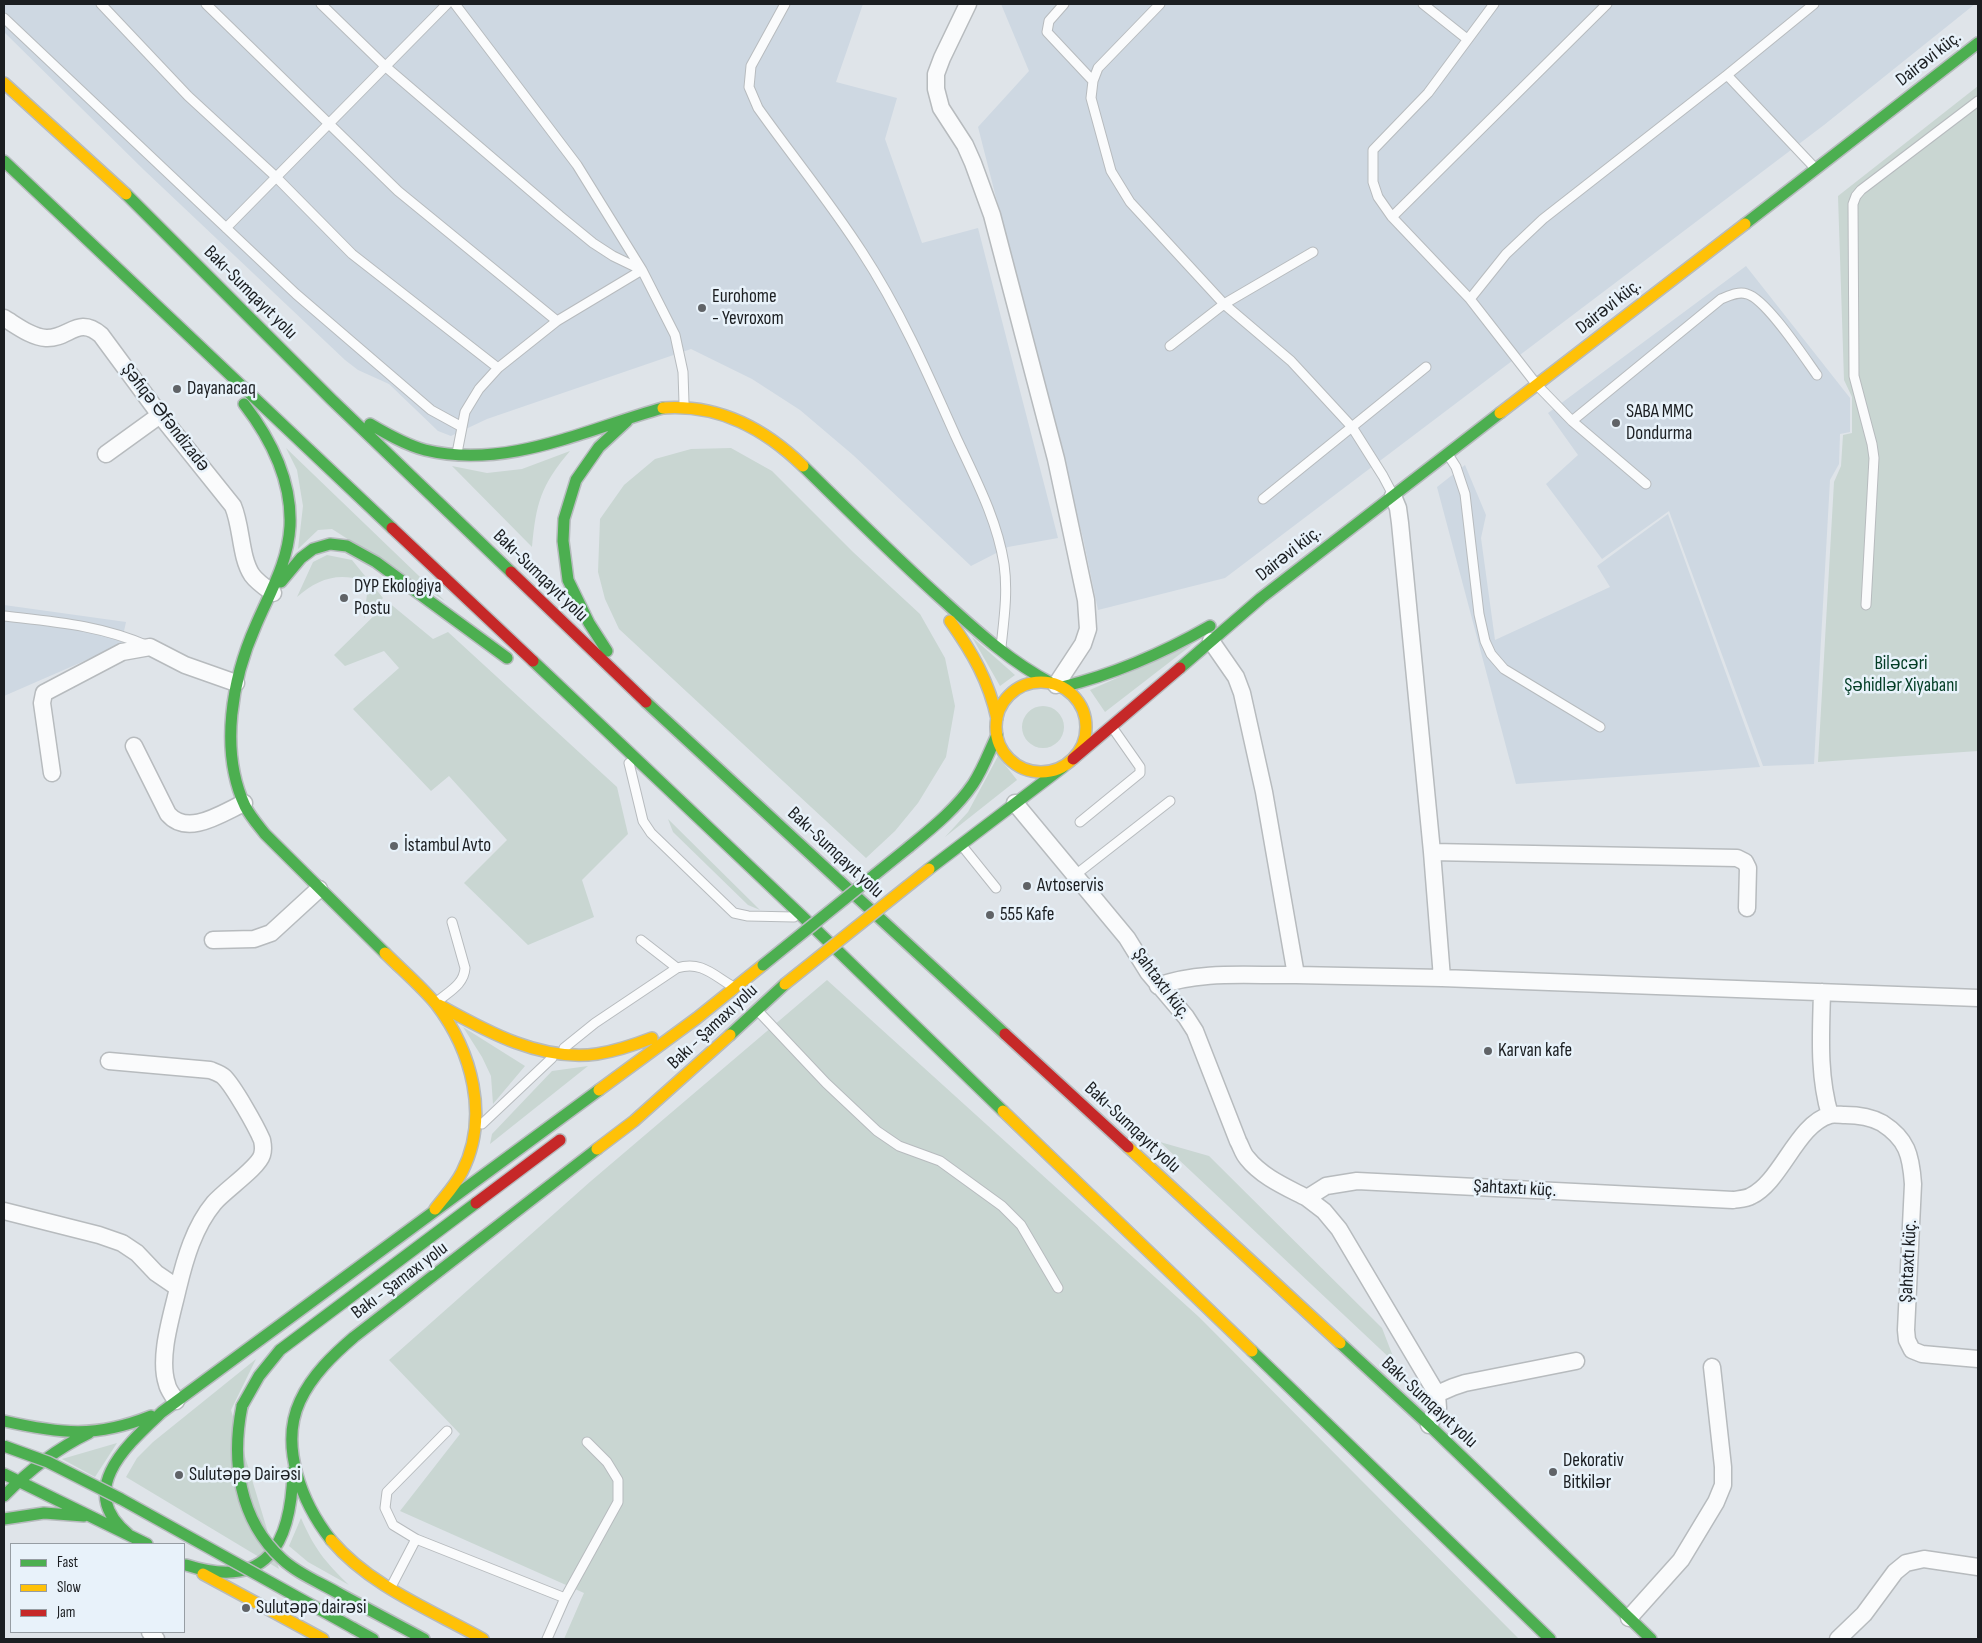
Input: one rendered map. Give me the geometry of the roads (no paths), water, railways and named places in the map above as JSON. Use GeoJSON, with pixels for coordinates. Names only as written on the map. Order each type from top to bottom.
{"type":"FeatureCollection","features":[{"type":"Feature","properties":{"kind":"main road","name":"Dairəvi küç."},"geometry":{"type":"LineString","coordinates":[[929,869],[1070,762],[1110,725],[1261,598],[1978,43]]}},
{"type":"Feature","properties":{"kind":"main road","name":"Bakı-Sumqayıt yolu"},"geometry":{"type":"LineString","coordinates":[[4,83],[127,195],[331,398],[633,690],[1429,1425],[1651,1639]]}},
{"type":"Feature","properties":{"kind":"main road"},"geometry":{"type":"LineString","coordinates":[[36,97],[127,195]]}},
{"type":"Feature","properties":{"kind":"main road"},"geometry":{"type":"LineString","coordinates":[[4,161],[88,243],[191,338],[803,917],[1550,1639]]}},
{"type":"Feature","properties":{"kind":"main road"},"geometry":{"type":"LineString","coordinates":[[4,177],[88,243]]}},
{"type":"Feature","properties":{"kind":"main road"},"geometry":{"type":"LineString","coordinates":[[191,338],[262,428],[285,478],[288,493],[290,533],[284,561],[273,593]]}},
{"type":"Feature","properties":{"kind":"main road"},"geometry":{"type":"LineString","coordinates":[[331,398],[387,434],[426,450],[456,455],[484,456],[519,451],[663,408],[684,406],[716,411],[748,424],[781,446],[923,583],[1000,652],[1024,669],[1056,685],[1076,698],[1085,714],[1085,738],[1080,750],[1070,762],[1053,770],[1038,772],[1024,768],[1011,760],[1002,749],[997,735],[997,719],[987,679],[977,660],[923,583]]}},
{"type":"Feature","properties":{"kind":"main road"},"geometry":{"type":"LineString","coordinates":[[633,690],[579,604],[568,580],[563,541],[564,519],[576,480],[600,447],[634,416]]}},
{"type":"Feature","properties":{"kind":"main road"},"geometry":{"type":"LineString","coordinates":[[435,1209],[461,1173],[472,1145],[475,1130],[475,1107],[470,1070],[455,1033],[435,1003],[319,889],[265,834],[252,817],[244,803],[234,764],[232,722],[236,683],[259,618],[273,593],[308,552],[315,547],[328,544],[350,547],[382,566],[518,666]]}},
{"type":"Feature","properties":{"kind":"main road","name":"Dairəvi küç."},"geometry":{"type":"LineString","coordinates":[[1056,685],[1119,672],[1177,645],[1261,598]]}},
{"type":"Feature","properties":{"kind":"main road"},"geometry":{"type":"LineString","coordinates":[[533,678],[625,748]]}},
{"type":"Feature","properties":{"kind":"main road"},"geometry":{"type":"LineString","coordinates":[[997,719],[1001,705],[1010,694],[1022,686],[1036,682],[1056,685]]}},
{"type":"Feature","properties":{"kind":"main road","name":"Bakı - Şamaxı yolu"},"geometry":{"type":"LineString","coordinates":[[162,1412],[435,1209],[697,1018],[910,847],[968,792],[979,776],[997,735]]}},
{"type":"Feature","properties":{"kind":"main road","name":"Bakı - Şamaxı yolu"},"geometry":{"type":"LineString","coordinates":[[483,1639],[391,1588],[342,1552],[326,1535],[307,1500],[299,1480],[292,1452],[295,1412],[304,1392],[331,1357],[354,1337],[634,1121],[696,1067],[785,984],[929,869]]}},
{"type":"Feature","properties":{"kind":"main road"},"geometry":{"type":"LineString","coordinates":[[435,1003],[490,1033],[528,1048],[556,1054],[607,1054],[637,1046],[697,1018]]}},
{"type":"Feature","properties":{"kind":"main road"},"geometry":{"type":"LineString","coordinates":[[668,1054],[680,1042],[697,1018]]}},
{"type":"Feature","properties":{"kind":"main road"},"geometry":{"type":"LineString","coordinates":[[424,1639],[300,1572],[282,1558],[266,1541],[246,1506],[237,1467],[238,1422],[242,1406],[250,1388],[262,1370],[286,1344],[570,1133]]}},
{"type":"Feature","properties":{"kind":"main road"},"geometry":{"type":"LineString","coordinates":[[4,1496],[51,1454],[69,1442],[89,1433],[128,1425],[162,1412]]}},
{"type":"Feature","properties":{"kind":"main road"},"geometry":{"type":"LineString","coordinates":[[128,1534],[111,1515],[107,1504],[107,1481],[123,1450],[162,1412]]}},
{"type":"Feature","properties":{"kind":"main road"},"geometry":{"type":"LineString","coordinates":[[4,1421],[52,1431],[89,1433]]}},
{"type":"Feature","properties":{"kind":"main road"},"geometry":{"type":"LineString","coordinates":[[4,1421],[18,1436],[18,1454],[7,1467],[19,1481],[145,1543]]}},
{"type":"Feature","properties":{"kind":"main road"},"geometry":{"type":"LineString","coordinates":[[4,1446],[48,1462],[121,1499],[374,1639]]}},
{"type":"Feature","properties":{"kind":"main road"},"geometry":{"type":"LineString","coordinates":[[185,1565],[205,1571],[234,1573],[250,1569],[266,1559],[281,1538],[290,1511],[293,1487],[292,1452]]}},
{"type":"Feature","properties":{"kind":"main road"},"geometry":{"type":"LineString","coordinates":[[4,1519],[38,1513],[97,1518]]}},
{"type":"Feature","properties":{"kind":"main road"},"geometry":{"type":"LineString","coordinates":[[185,1565],[323,1639]]}},
{"type":"Feature","properties":{"kind":"street"},"geometry":{"type":"LineString","coordinates":[[968,4],[942,58],[936,74],[936,89],[941,108],[965,145],[992,215],[1056,459],[1086,600],[1088,629],[1083,644],[1056,685]]}},
{"type":"Feature","properties":{"kind":"street","name":"Şəfiqə Əfəndizadə"},"geometry":{"type":"LineString","coordinates":[[4,318],[28,332],[45,338],[53,338],[78,327],[88,326],[101,335],[160,415],[233,506],[239,520],[244,557],[249,569],[254,577],[273,593]]}},
{"type":"Feature","properties":{"kind":"street"},"geometry":{"type":"LineString","coordinates":[[106,454],[160,415]]}},
{"type":"Feature","properties":{"kind":"street"},"geometry":{"type":"LineString","coordinates":[[1393,496],[1398,508],[1400,523],[1432,852],[1442,978]]}},
{"type":"Feature","properties":{"kind":"street"},"geometry":{"type":"LineString","coordinates":[[1211,641],[1232,670],[1242,693],[1264,792],[1296,975]]}},
{"type":"Feature","properties":{"kind":"street"},"geometry":{"type":"LineString","coordinates":[[52,773],[42,703],[44,693],[122,652],[150,647],[185,665],[236,683]]}},
{"type":"Feature","properties":{"kind":"street"},"geometry":{"type":"LineString","coordinates":[[134,746],[168,814],[174,821],[187,825],[200,822],[244,803]]}},
{"type":"Feature","properties":{"kind":"street","name":"Şahtaxtı küç."},"geometry":{"type":"LineString","coordinates":[[1015,803],[1127,938],[1158,986],[1186,1017],[1195,1031],[1238,1141],[1247,1158],[1262,1172],[1307,1198],[1326,1186],[1357,1181],[1733,1200],[1751,1197],[1763,1188],[1803,1136],[1817,1122],[1830,1115],[1855,1115],[1876,1120],[1895,1131],[1904,1143],[1912,1163],[1913,1184],[1907,1340],[1912,1350],[1922,1354],[1978,1359]]}},
{"type":"Feature","properties":{"kind":"street"},"geometry":{"type":"LineString","coordinates":[[1432,852],[1737,858],[1745,862],[1748,868],[1747,908]]}},
{"type":"Feature","properties":{"kind":"street"},"geometry":{"type":"LineString","coordinates":[[213,940],[254,939],[271,933],[319,889]]}},
{"type":"Feature","properties":{"kind":"street"},"geometry":{"type":"LineString","coordinates":[[1158,986],[1177,979],[1199,976],[1296,975],[1442,978],[1978,998]]}},
{"type":"Feature","properties":{"kind":"street"},"geometry":{"type":"LineString","coordinates":[[1822,992],[1821,1073],[1830,1115]]}},
{"type":"Feature","properties":{"kind":"street"},"geometry":{"type":"LineString","coordinates":[[109,1061],[210,1070],[223,1076],[234,1091],[264,1146],[258,1163],[213,1205],[196,1233],[185,1260],[165,1351],[164,1372],[167,1386],[176,1401]]}},
{"type":"Feature","properties":{"kind":"street"},"geometry":{"type":"LineString","coordinates":[[1307,1198],[1324,1211],[1339,1229],[1437,1394],[1438,1408],[1429,1425]]}},
{"type":"Feature","properties":{"kind":"street"},"geometry":{"type":"LineString","coordinates":[[4,1211],[82,1230],[122,1243],[138,1253],[156,1273],[178,1288]]}},
{"type":"Feature","properties":{"kind":"street"},"geometry":{"type":"LineString","coordinates":[[1437,1394],[1464,1383],[1576,1361]]}},
{"type":"Feature","properties":{"kind":"street"},"geometry":{"type":"LineString","coordinates":[[1629,1618],[1681,1560],[1716,1502],[1723,1485],[1723,1467],[1712,1366]]}},
{"type":"Feature","properties":{"kind":"street"},"geometry":{"type":"LineString","coordinates":[[1838,1639],[1864,1614],[1895,1572],[1906,1563],[1924,1559],[1978,1567]]}},
{"type":"Feature","properties":{"kind":"lane"},"geometry":{"type":"LineString","coordinates":[[101,4],[188,96],[275,176],[352,254],[498,368]]}},
{"type":"Feature","properties":{"kind":"lane"},"geometry":{"type":"LineString","coordinates":[[206,4],[398,190],[557,320]]}},
{"type":"Feature","properties":{"kind":"lane"},"geometry":{"type":"LineString","coordinates":[[321,4],[386,67],[587,238],[613,256],[642,270]]}},
{"type":"Feature","properties":{"kind":"lane"},"geometry":{"type":"LineString","coordinates":[[226,228],[275,176],[447,4]]}},
{"type":"Feature","properties":{"kind":"lane"},"geometry":{"type":"LineString","coordinates":[[455,4],[578,165],[642,270],[675,335],[683,372],[684,406]]}},
{"type":"Feature","properties":{"kind":"lane"},"geometry":{"type":"LineString","coordinates":[[785,4],[750,66],[749,87],[758,108],[862,252],[891,301],[925,368],[984,497],[997,535],[1006,580],[1006,599],[1000,652]]}},
{"type":"Feature","properties":{"kind":"lane"},"geometry":{"type":"LineString","coordinates":[[1064,4],[1049,21],[1047,32],[1093,81]]}},
{"type":"Feature","properties":{"kind":"lane"},"geometry":{"type":"LineString","coordinates":[[1160,4],[1098,68],[1093,81],[1091,98],[1111,171],[1130,202],[1224,304],[1291,361],[1352,427],[1383,476],[1393,496]]}},
{"type":"Feature","properties":{"kind":"lane"},"geometry":{"type":"LineString","coordinates":[[1423,4],[1468,39]]}},
{"type":"Feature","properties":{"kind":"lane"},"geometry":{"type":"LineString","coordinates":[[1494,4],[1428,92],[1373,150],[1373,182],[1378,197],[1392,217],[1470,299],[1537,385],[1572,422],[1646,484]]}},
{"type":"Feature","properties":{"kind":"lane"},"geometry":{"type":"LineString","coordinates":[[1392,217],[1607,4]]}},
{"type":"Feature","properties":{"kind":"lane"},"geometry":{"type":"LineString","coordinates":[[1470,299],[1506,254],[1543,219],[1727,75],[1814,4]]}},
{"type":"Feature","properties":{"kind":"lane"},"geometry":{"type":"LineString","coordinates":[[4,18],[296,294],[425,405],[462,427]]}},
{"type":"Feature","properties":{"kind":"lane"},"geometry":{"type":"LineString","coordinates":[[1727,75],[1816,169]]}},
{"type":"Feature","properties":{"kind":"lane"},"geometry":{"type":"LineString","coordinates":[[1866,605],[1874,458],[1854,376],[1853,204],[1861,190],[1978,101]]}},
{"type":"Feature","properties":{"kind":"lane"},"geometry":{"type":"LineString","coordinates":[[1170,346],[1224,304],[1314,252]]}},
{"type":"Feature","properties":{"kind":"lane"},"geometry":{"type":"LineString","coordinates":[[456,455],[465,412],[479,388],[498,368],[557,320],[642,270]]}},
{"type":"Feature","properties":{"kind":"lane"},"geometry":{"type":"LineString","coordinates":[[1572,422],[1721,299],[1733,294],[1746,294],[1757,299],[1817,375]]}},
{"type":"Feature","properties":{"kind":"lane"},"geometry":{"type":"LineString","coordinates":[[1263,500],[1426,367]]}},
{"type":"Feature","properties":{"kind":"lane"},"geometry":{"type":"LineString","coordinates":[[1447,454],[1456,467],[1465,494],[1479,614],[1485,641],[1491,654],[1504,669],[1600,727]]}},
{"type":"Feature","properties":{"kind":"lane"},"geometry":{"type":"LineString","coordinates":[[4,616],[94,627],[122,635],[150,647]]}},
{"type":"Feature","properties":{"kind":"lane"},"geometry":{"type":"LineString","coordinates":[[1080,822],[1140,773],[1140,767],[1110,725]]}},
{"type":"Feature","properties":{"kind":"lane"},"geometry":{"type":"LineString","coordinates":[[625,748],[643,821],[651,833],[727,906],[734,912],[748,916],[803,917]]}},
{"type":"Feature","properties":{"kind":"lane"},"geometry":{"type":"LineString","coordinates":[[1074,876],[1170,801]]}},
{"type":"Feature","properties":{"kind":"lane"},"geometry":{"type":"LineString","coordinates":[[961,845],[996,888]]}},
{"type":"Feature","properties":{"kind":"lane"},"geometry":{"type":"LineString","coordinates":[[435,1003],[461,982],[465,976],[465,968],[452,922]]}},
{"type":"Feature","properties":{"kind":"lane"},"geometry":{"type":"LineString","coordinates":[[641,940],[677,968]]}},
{"type":"Feature","properties":{"kind":"lane"},"geometry":{"type":"LineString","coordinates":[[475,1130],[556,1054],[595,1023],[677,968],[688,965],[699,966],[735,988]]}},
{"type":"Feature","properties":{"kind":"lane"},"geometry":{"type":"LineString","coordinates":[[757,1010],[826,1083],[877,1130],[899,1146],[940,1162],[1002,1206],[1021,1225],[1058,1288]]}},
{"type":"Feature","properties":{"kind":"lane"},"geometry":{"type":"LineString","coordinates":[[447,1431],[388,1492],[385,1508],[393,1525],[416,1539],[565,1598]]}},
{"type":"Feature","properties":{"kind":"lane"},"geometry":{"type":"LineString","coordinates":[[547,1639],[565,1598],[618,1502],[618,1480],[607,1462],[587,1442]]}},
{"type":"Feature","properties":{"kind":"lane"},"geometry":{"type":"LineString","coordinates":[[391,1588],[416,1539]]}},
{"type":"Feature","properties":{"kind":"place","name":"Eurohome - Yevroxom"},"geometry":{"type":"Point","coordinates":[702,308]}},
{"type":"Feature","properties":{"kind":"place","name":"Dayanacaq"},"geometry":{"type":"Point","coordinates":[177,389]}},
{"type":"Feature","properties":{"kind":"place","name":"SABA MMC Dondurma"},"geometry":{"type":"Point","coordinates":[1616,423]}},
{"type":"Feature","properties":{"kind":"place","name":"DYP Ekologiya Postu"},"geometry":{"type":"Point","coordinates":[344,598]}},
{"type":"Feature","properties":{"kind":"place","name":"İstambul Avto"},"geometry":{"type":"Point","coordinates":[394,846]}},
{"type":"Feature","properties":{"kind":"place","name":"Avtoservis"},"geometry":{"type":"Point","coordinates":[1027,886]}},
{"type":"Feature","properties":{"kind":"place","name":"555 Kafe"},"geometry":{"type":"Point","coordinates":[990,915]}},
{"type":"Feature","properties":{"kind":"place","name":"Karvan kafe"},"geometry":{"type":"Point","coordinates":[1488,1051]}},
{"type":"Feature","properties":{"kind":"place","name":"Dekorativ Bitkilər"},"geometry":{"type":"Point","coordinates":[1553,1472]}},
{"type":"Feature","properties":{"kind":"place","name":"Sulutəpə Dairəsi"},"geometry":{"type":"Point","coordinates":[179,1475]}},
{"type":"Feature","properties":{"kind":"place","name":"Sulutəpə dairəsi"},"geometry":{"type":"Point","coordinates":[246,1608]}},
{"type":"Feature","properties":{"kind":"park label","name":"Biləcəri Şəhidlər Xiyabanı"},"geometry":{"type":"Point","coordinates":[1901,675]}}]}
